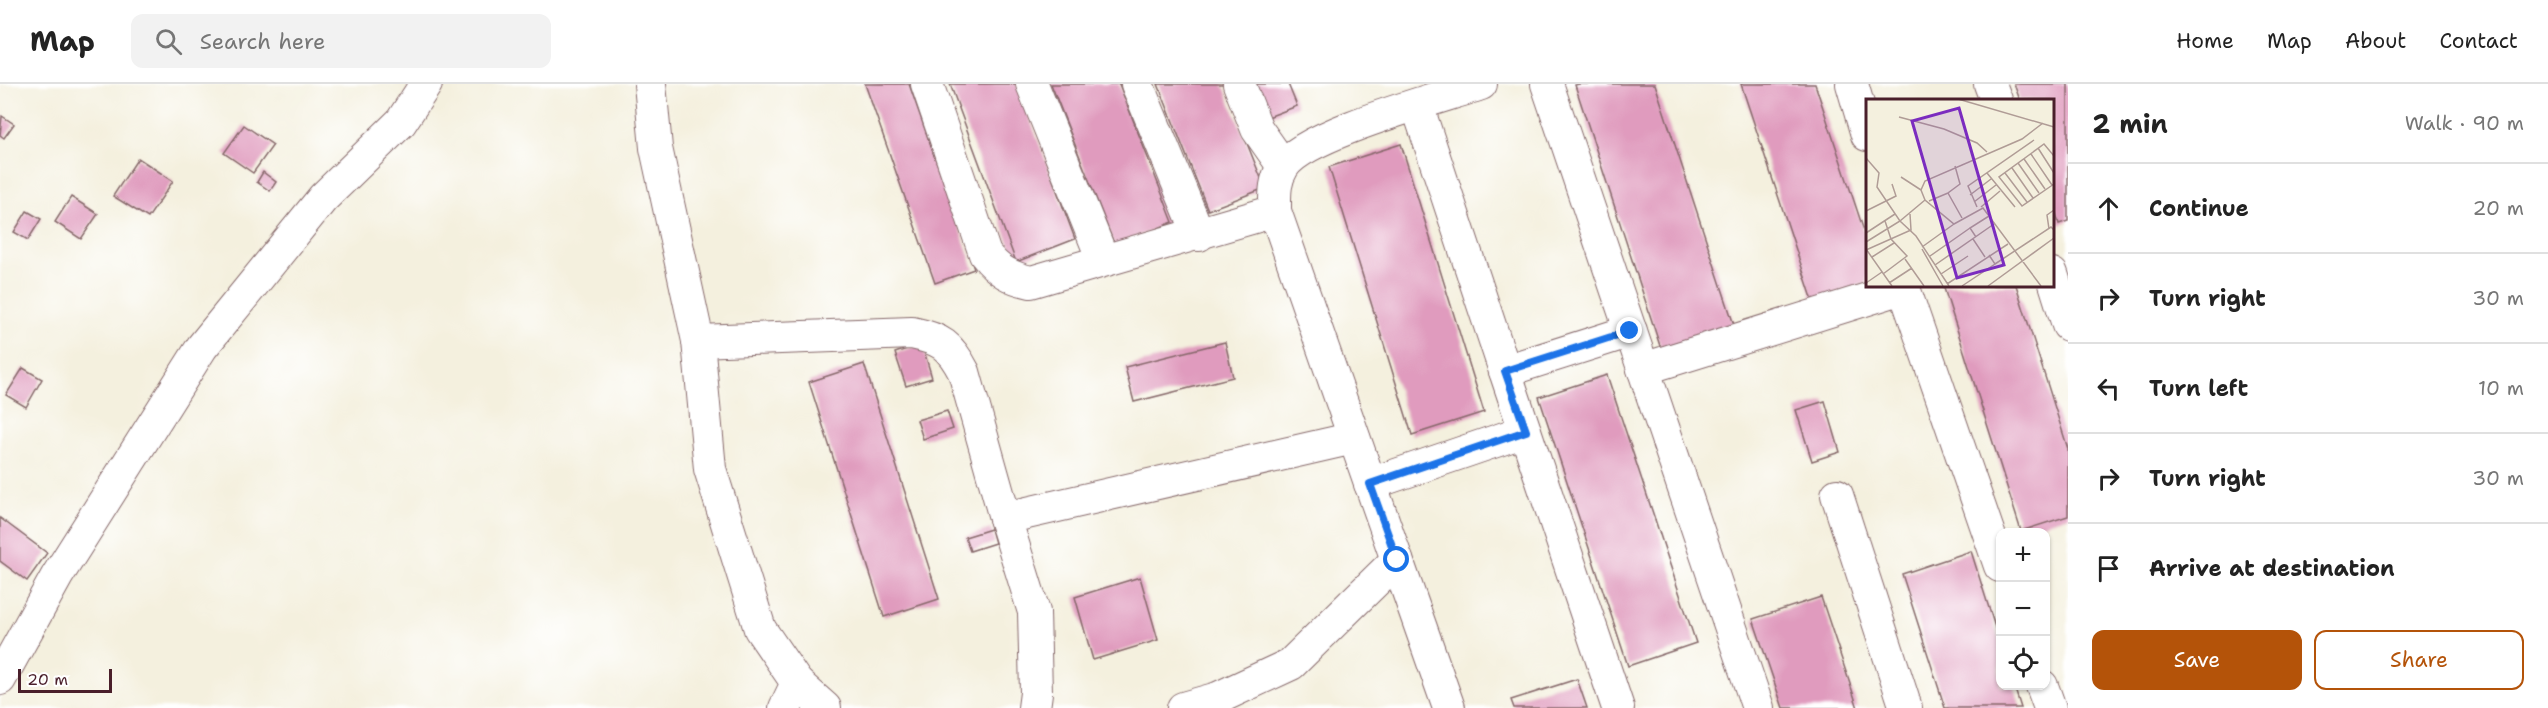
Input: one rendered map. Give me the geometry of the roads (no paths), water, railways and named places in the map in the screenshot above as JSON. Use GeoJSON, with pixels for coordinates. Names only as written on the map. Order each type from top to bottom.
{"type":"FeatureCollection","features":[{"type":"Feature","properties":{"kind":"street"},"geometry":{"type":"LineString","coordinates":[[0,679],[57,576],[202,347],[323,198],[401,122],[426,84]]}},
{"type":"Feature","properties":{"kind":"street"},"geometry":{"type":"LineString","coordinates":[[650,84],[656,148],[698,341],[710,469],[760,629],[791,696],[825,708]]}},
{"type":"Feature","properties":{"kind":"street"},"geometry":{"type":"LineString","coordinates":[[927,84],[985,254],[997,269],[1016,279],[1031,282],[1199,235],[1275,211]]}},
{"type":"Feature","properties":{"kind":"street"},"geometry":{"type":"LineString","coordinates":[[1032,84],[1103,260]]}},
{"type":"Feature","properties":{"kind":"street"},"geometry":{"type":"LineString","coordinates":[[1137,84],[1199,235]]}},
{"type":"Feature","properties":{"kind":"street"},"geometry":{"type":"LineString","coordinates":[[1239,84],[1257,129],[1283,166]]}},
{"type":"Feature","properties":{"kind":"street"},"geometry":{"type":"LineString","coordinates":[[1449,708],[1275,211],[1274,186],[1283,166],[1299,150],[1342,130],[1481,84]]}},
{"type":"Feature","properties":{"kind":"street"},"geometry":{"type":"LineString","coordinates":[[1547,84],[1758,708]]}},
{"type":"Feature","properties":{"kind":"street"},"geometry":{"type":"LineString","coordinates":[[1852,84],[1866,132]]}},
{"type":"Feature","properties":{"kind":"street"},"geometry":{"type":"LineString","coordinates":[[1990,84],[1995,99]]}},
{"type":"Feature","properties":{"kind":"street"},"geometry":{"type":"LineString","coordinates":[[1417,105],[1618,708]]}},
{"type":"Feature","properties":{"kind":"street"},"geometry":{"type":"LineString","coordinates":[[2058,278],[2068,325]]}},
{"type":"Feature","properties":{"kind":"street"},"geometry":{"type":"LineString","coordinates":[[1643,369],[1903,286],[1996,552]]}},
{"type":"Feature","properties":{"kind":"street"},"geometry":{"type":"LineString","coordinates":[[1505,371],[1630,331]]}},
{"type":"Feature","properties":{"kind":"street"},"geometry":{"type":"LineString","coordinates":[[698,341],[912,333],[935,338],[953,351],[964,372],[1034,612],[1036,693],[1034,708]]}},
{"type":"Feature","properties":{"kind":"street"},"geometry":{"type":"LineString","coordinates":[[1370,484],[1526,431]]}},
{"type":"Feature","properties":{"kind":"street"},"geometry":{"type":"LineString","coordinates":[[1005,518],[1354,438]]}},
{"type":"Feature","properties":{"kind":"street"},"geometry":{"type":"LineString","coordinates":[[1837,495],[1906,708]]}},
{"type":"Feature","properties":{"kind":"street"},"geometry":{"type":"LineString","coordinates":[[1183,708],[1218,698],[1291,664],[1397,560]]}},
{"type":"Feature","properties":{"kind":"street"},"geometry":{"type":"LineString","coordinates":[[2043,690],[2050,708]]}}]}
